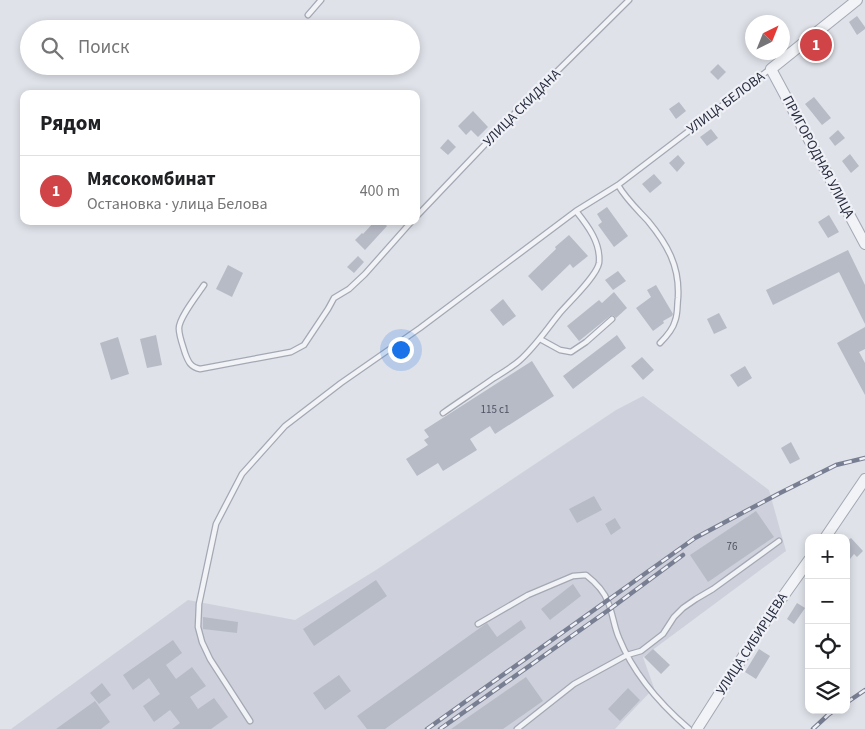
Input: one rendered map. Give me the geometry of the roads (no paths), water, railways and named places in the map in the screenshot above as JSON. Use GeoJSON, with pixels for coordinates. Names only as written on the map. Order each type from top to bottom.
{"type":"FeatureCollection","features":[{"type":"Feature","properties":{"kind":"street","name":"УЛИЦА БЕЛОВА"},"geometry":{"type":"LineString","coordinates":[[771,69],[857,0]]}},
{"type":"Feature","properties":{"kind":"street","name":"ПРИГОРОДНАЯ УЛИЦА"},"geometry":{"type":"LineString","coordinates":[[771,69],[865,244]]}},
{"type":"Feature","properties":{"kind":"street"},"geometry":{"type":"LineString","coordinates":[[827,534],[865,479]]}},
{"type":"Feature","properties":{"kind":"street","name":"УЛИЦА СИБИРЦЕВА"},"geometry":{"type":"LineString","coordinates":[[696,729],[767,619],[805,566]]}},
{"type":"Feature","properties":{"kind":"lane"},"geometry":{"type":"LineString","coordinates":[[308,15],[321,0]]}},
{"type":"Feature","properties":{"kind":"lane","name":"УЛИЦА СКИДАНА"},"geometry":{"type":"LineString","coordinates":[[420,213],[515,113],[629,0]]}},
{"type":"Feature","properties":{"kind":"lane","name":"УЛИЦА БЕЛОВА"},"geometry":{"type":"LineString","coordinates":[[250,721],[210,659],[202,642],[198,627],[199,604],[216,524],[242,474],[285,426],[341,383],[420,328],[576,211],[618,185],[771,69]]}},
{"type":"Feature","properties":{"kind":"lane"},"geometry":{"type":"LineString","coordinates":[[618,185],[632,206],[647,220],[669,250],[674,265],[678,289],[676,320],[667,336],[660,343]]}},
{"type":"Feature","properties":{"kind":"lane"},"geometry":{"type":"LineString","coordinates":[[443,413],[518,362],[540,339],[597,269],[599,262],[598,251],[594,238],[587,224],[576,211]]}},
{"type":"Feature","properties":{"kind":"lane"},"geometry":{"type":"LineString","coordinates":[[204,285],[181,319],[179,329],[185,354],[194,368],[200,369],[291,352],[304,345],[334,298],[349,289],[365,274],[408,225]]}},
{"type":"Feature","properties":{"kind":"lane"},"geometry":{"type":"LineString","coordinates":[[540,339],[560,350],[571,352],[612,320]]}},
{"type":"Feature","properties":{"kind":"lane"},"geometry":{"type":"LineString","coordinates":[[517,729],[574,684],[627,655],[641,651],[663,634],[674,617],[684,608],[713,590],[779,541]]}},
{"type":"Feature","properties":{"kind":"lane"},"geometry":{"type":"LineString","coordinates":[[478,624],[528,595],[573,576],[586,575],[596,584],[608,600],[619,637],[641,678],[669,712],[689,729]]}},
{"type":"Feature","properties":{"kind":"railway"},"geometry":{"type":"LineString","coordinates":[[427,729],[695,538],[836,465],[865,458]]}},
{"type":"Feature","properties":{"kind":"railway"},"geometry":{"type":"LineString","coordinates":[[440,729],[683,555]]}},
{"type":"Feature","properties":{"kind":"railway"},"geometry":{"type":"LineString","coordinates":[[850,700],[865,690]]}},
{"type":"Feature","properties":{"kind":"railway"},"geometry":{"type":"LineString","coordinates":[[813,729],[829,714]]}},
{"type":"Feature","properties":{"kind":"place","name":"Мясокомбинат"},"geometry":{"type":"Point","coordinates":[816,45]}}]}
